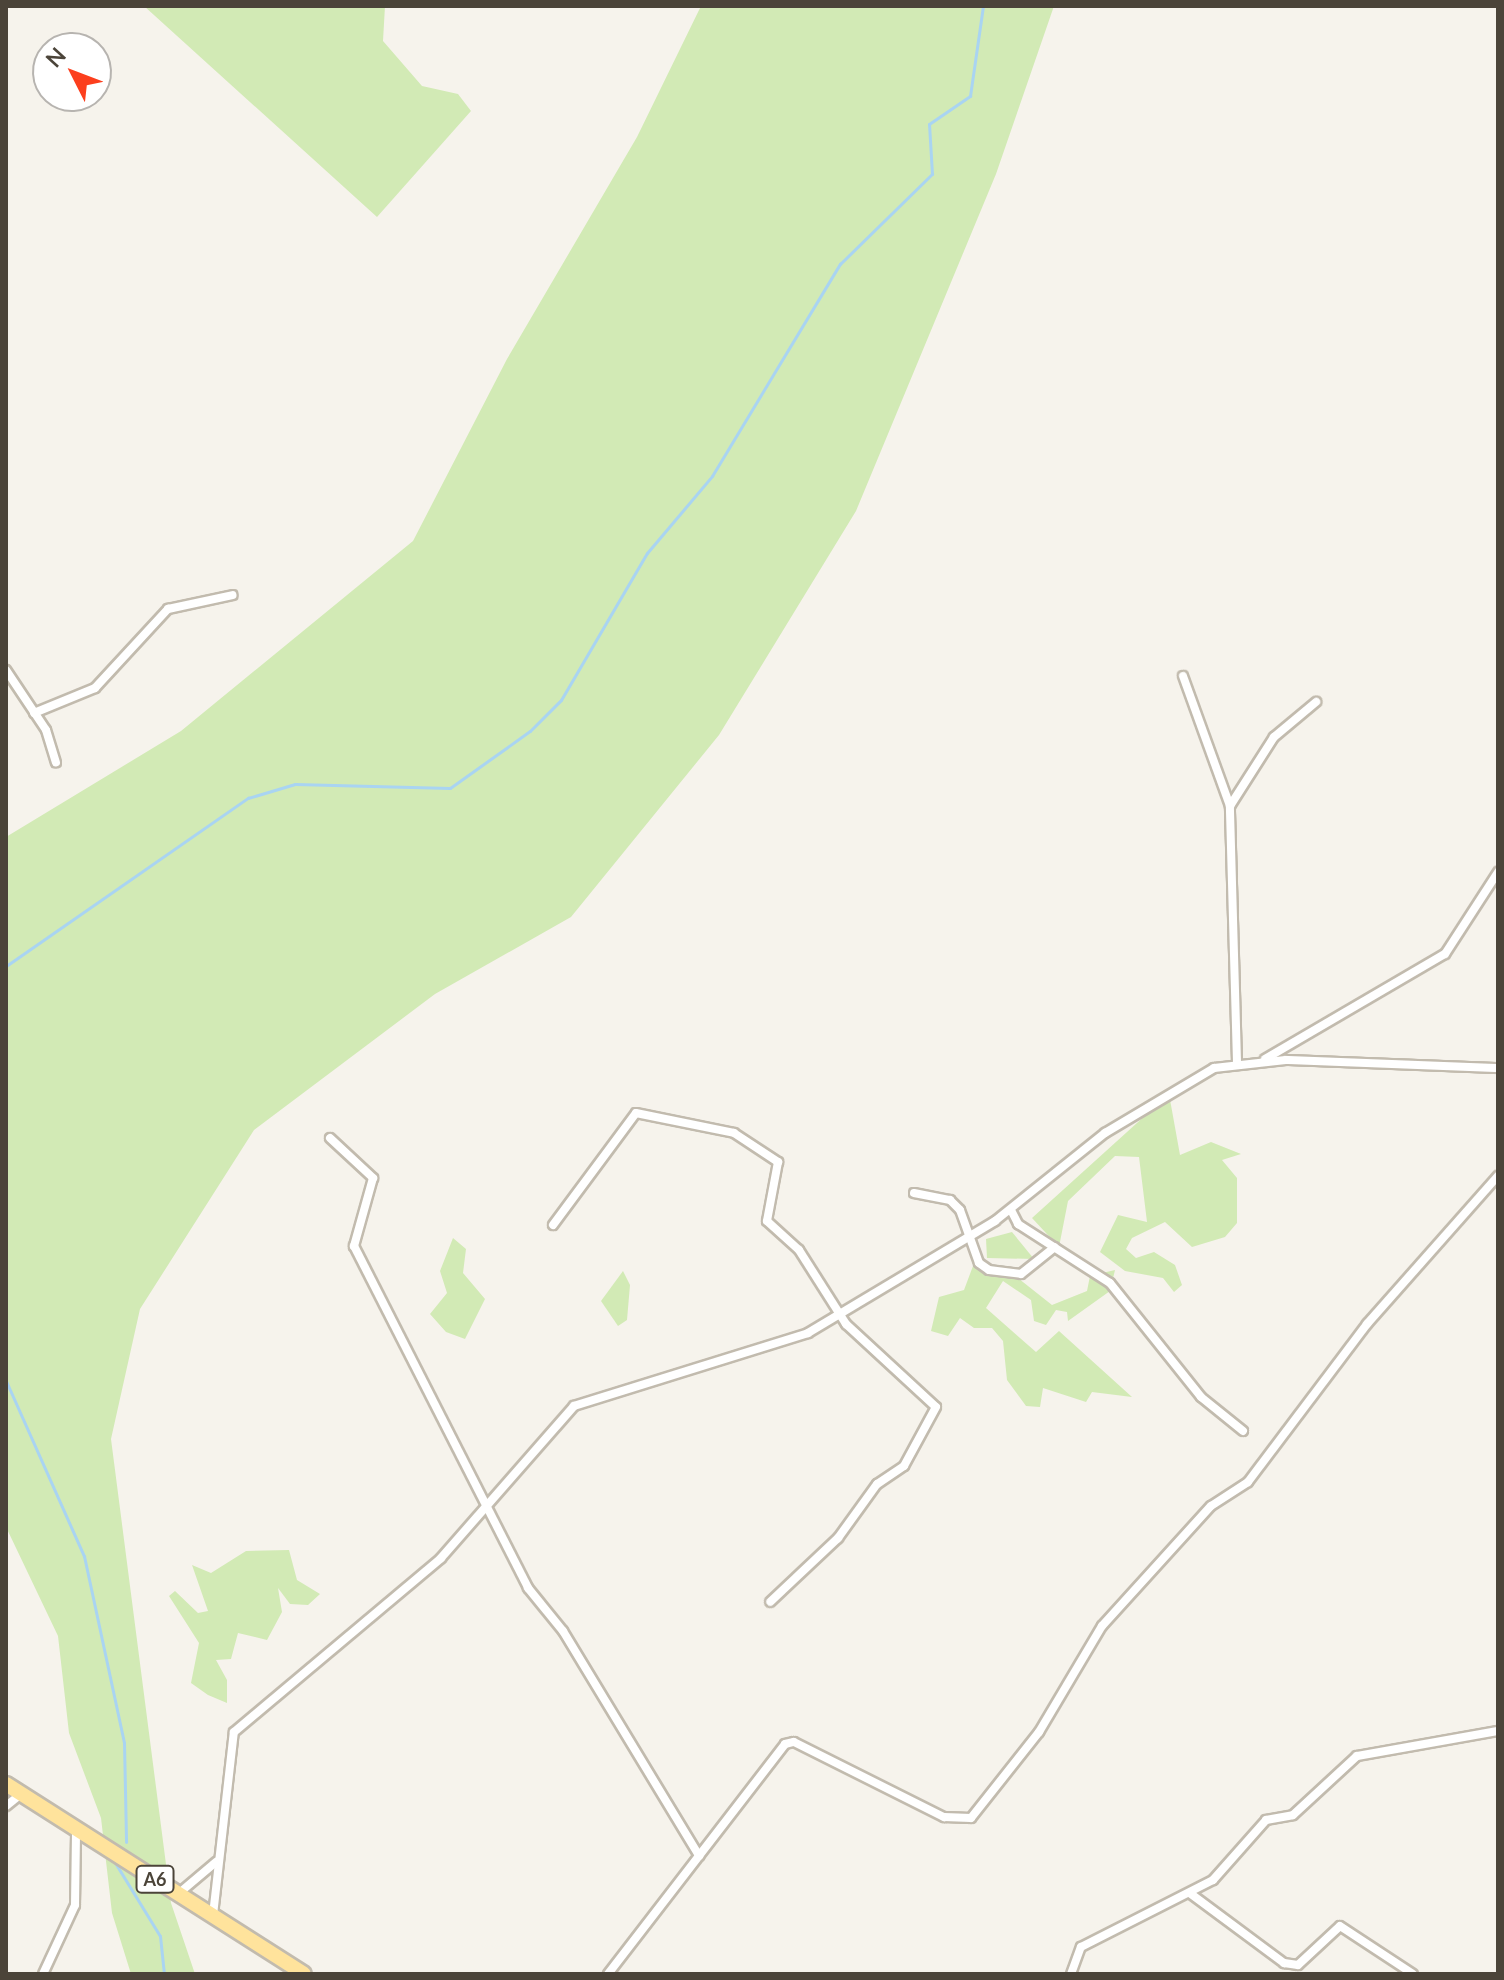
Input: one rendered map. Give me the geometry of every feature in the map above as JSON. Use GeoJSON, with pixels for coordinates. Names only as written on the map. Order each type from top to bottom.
{"type":"FeatureCollection","features":[{"type":"Feature","properties":{"kind":"main road","name":"A6"},"geometry":{"type":"LineString","coordinates":[[6,1784],[304,1974]]}},
{"type":"Feature","properties":{"kind":"street"},"geometry":{"type":"LineString","coordinates":[[34,713],[95,688],[168,609],[233,595]]}},
{"type":"Feature","properties":{"kind":"street"},"geometry":{"type":"LineString","coordinates":[[6,670],[34,713],[56,762]]}},
{"type":"Feature","properties":{"kind":"street"},"geometry":{"type":"LineString","coordinates":[[1183,676],[1230,806],[1237,1062]]}},
{"type":"Feature","properties":{"kind":"street"},"geometry":{"type":"LineString","coordinates":[[1230,806],[1274,737],[1316,702]]}},
{"type":"Feature","properties":{"kind":"street"},"geometry":{"type":"LineString","coordinates":[[1261,1061],[1445,954],[1498,872]]}},
{"type":"Feature","properties":{"kind":"street"},"geometry":{"type":"LineString","coordinates":[[213,1916],[216,1862],[234,1732],[299,1683],[490,1508],[574,1406],[643,1380],[764,1351],[838,1313],[1011,1210],[1172,1087],[1237,1062],[1498,1068]]}},
{"type":"Feature","properties":{"kind":"street"},"geometry":{"type":"LineString","coordinates":[[553,1225],[636,1113],[722,1127],[778,1162],[764,1214],[826,1285],[838,1313],[936,1407],[904,1466],[877,1484],[838,1538],[770,1602]]}},
{"type":"Feature","properties":{"kind":"street"},"geometry":{"type":"LineString","coordinates":[[330,1138],[373,1178],[354,1246],[490,1508],[528,1588],[563,1631],[699,1856]]}},
{"type":"Feature","properties":{"kind":"street"},"geometry":{"type":"LineString","coordinates":[[608,1974],[775,1755],[794,1742],[944,1817],[971,1818],[1039,1732],[1102,1626],[1211,1506],[1248,1482],[1367,1324],[1498,1176]]}},
{"type":"Feature","properties":{"kind":"street"},"geometry":{"type":"LineString","coordinates":[[914,1193],[950,1200],[972,1234],[979,1263],[1005,1274],[1037,1266],[1055,1247]]}},
{"type":"Feature","properties":{"kind":"street"},"geometry":{"type":"LineString","coordinates":[[1011,1210],[1018,1224],[1110,1283],[1201,1397],[1243,1431]]}},
{"type":"Feature","properties":{"kind":"street"},"geometry":{"type":"LineString","coordinates":[[1071,1974],[1081,1947],[1097,1936],[1191,1894],[1228,1865],[1266,1820],[1300,1810],[1357,1756],[1498,1731]]}},
{"type":"Feature","properties":{"kind":"street"},"geometry":{"type":"LineString","coordinates":[[6,1806],[21,1794]]}},
{"type":"Feature","properties":{"kind":"street"},"geometry":{"type":"LineString","coordinates":[[43,1974],[75,1905],[76,1830]]}},
{"type":"Feature","properties":{"kind":"street"},"geometry":{"type":"LineString","coordinates":[[178,1894],[216,1862]]}},
{"type":"Feature","properties":{"kind":"street"},"geometry":{"type":"LineString","coordinates":[[1191,1894],[1284,1963],[1298,1965],[1340,1926],[1413,1974]]}},
{"type":"Feature","properties":{"kind":"green space"},"geometry":{"type":"Polygon","coordinates":[[[144,6],[385,6],[383,41],[422,86],[458,94],[471,111],[377,217],[144,6]]]}},
{"type":"Feature","properties":{"kind":"green space"},"geometry":{"type":"Polygon","coordinates":[[[701,6],[1054,6],[996,174],[856,511],[719,735],[571,917],[435,994],[254,1130],[140,1309],[111,1439],[171,1903],[195,1974],[131,1974],[112,1913],[101,1818],[69,1733],[58,1636],[6,1527],[6,837],[181,731],[413,541],[507,359],[637,137],[701,6]]]}},
{"type":"Feature","properties":{"kind":"green space"},"geometry":{"type":"Polygon","coordinates":[[[1169,1094],[1180,1155],[1211,1142],[1241,1154],[1222,1160],[1237,1178],[1237,1223],[1225,1237],[1192,1247],[1165,1222],[1132,1238],[1126,1249],[1136,1258],[1154,1252],[1175,1265],[1182,1285],[1174,1292],[1163,1278],[1125,1271],[1100,1252],[1118,1215],[1147,1222],[1139,1157],[1115,1156],[1068,1201],[1059,1247],[1032,1218],[1169,1094]]]}},
{"type":"Feature","properties":{"kind":"green space"},"geometry":{"type":"Polygon","coordinates":[[[1012,1232],[1034,1259],[987,1258],[986,1239],[1012,1232]]]}},
{"type":"Feature","properties":{"kind":"green space"},"geometry":{"type":"Polygon","coordinates":[[[453,1238],[466,1249],[463,1273],[485,1299],[465,1339],[446,1332],[430,1314],[447,1293],[440,1271],[453,1238]]]}},
{"type":"Feature","properties":{"kind":"green space"},"geometry":{"type":"Polygon","coordinates":[[[973,1266],[1014,1275],[1052,1305],[1087,1291],[1090,1276],[1115,1270],[1110,1291],[1068,1321],[1067,1312],[1056,1310],[1046,1325],[1034,1321],[1031,1300],[1003,1281],[986,1308],[1036,1352],[1059,1331],[1132,1397],[1092,1392],[1086,1402],[1043,1388],[1040,1407],[1026,1406],[1007,1380],[1003,1341],[992,1328],[974,1328],[960,1318],[948,1336],[931,1331],[939,1297],[964,1290],[973,1266]]]}},
{"type":"Feature","properties":{"kind":"green space"},"geometry":{"type":"Polygon","coordinates":[[[623,1271],[630,1285],[627,1320],[618,1326],[601,1301],[623,1271]]]}},
{"type":"Feature","properties":{"kind":"green space"},"geometry":{"type":"Polygon","coordinates":[[[289,1550],[297,1580],[320,1594],[308,1605],[290,1604],[278,1588],[282,1612],[267,1640],[238,1633],[231,1659],[216,1660],[227,1680],[227,1703],[208,1695],[191,1683],[199,1643],[169,1596],[175,1591],[198,1613],[208,1611],[192,1565],[211,1573],[246,1551],[289,1550]]]}},
{"type":"Feature","properties":{"kind":"waterway"},"geometry":{"type":"LineString","coordinates":[[6,966],[248,798],[295,784],[450,788],[530,731],[561,700],[647,553],[712,476],[840,264],[932,174],[929,124],[970,96],[983,6]]}},
{"type":"Feature","properties":{"kind":"waterway"},"geometry":{"type":"LineString","coordinates":[[6,1381],[84,1556],[124,1743],[126,1842]]}},
{"type":"Feature","properties":{"kind":"waterway"},"geometry":{"type":"LineString","coordinates":[[114,1861],[160,1936],[164,1974]]}}]}
